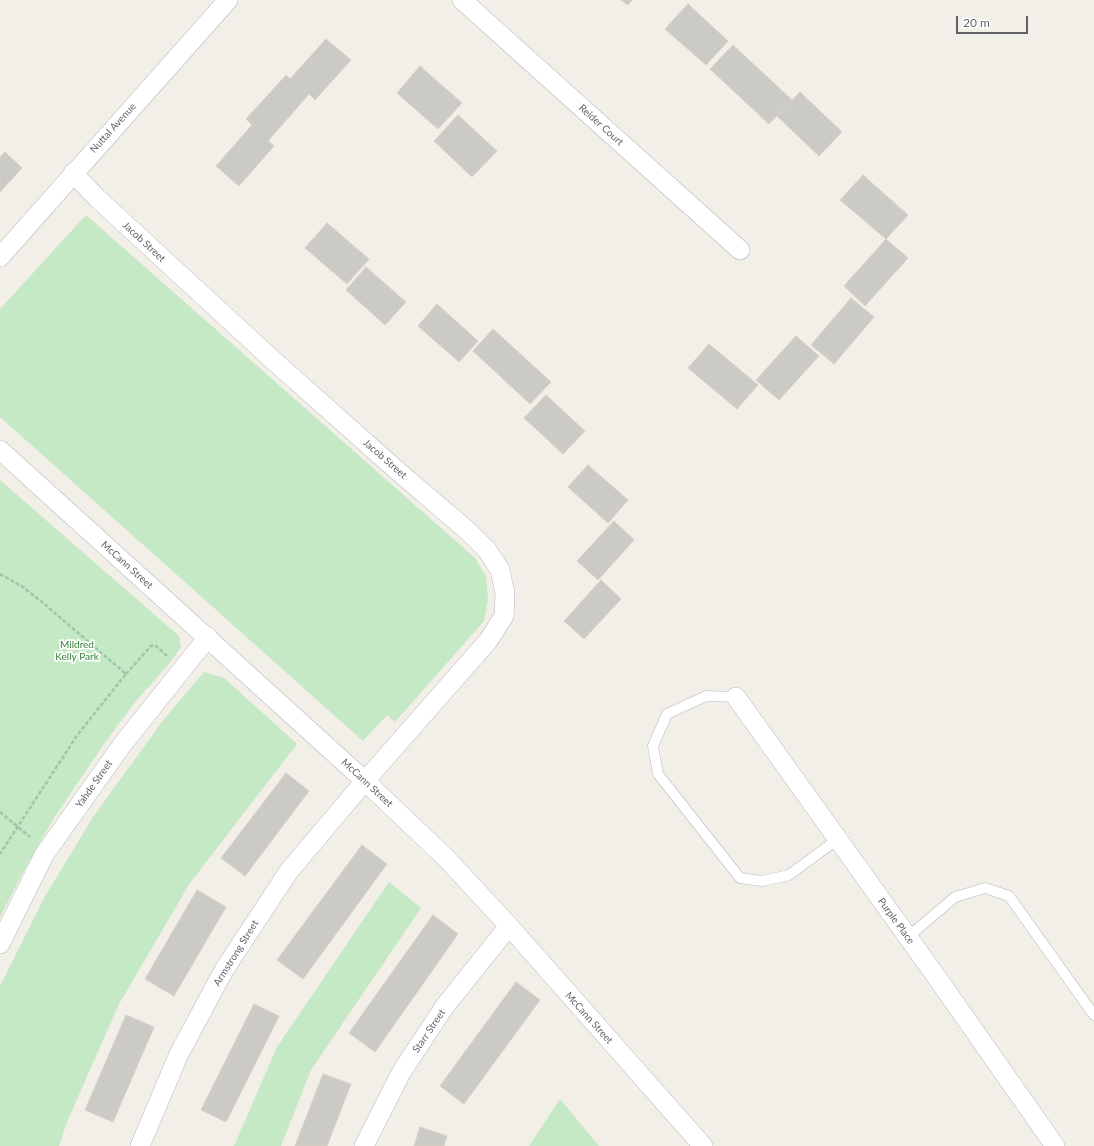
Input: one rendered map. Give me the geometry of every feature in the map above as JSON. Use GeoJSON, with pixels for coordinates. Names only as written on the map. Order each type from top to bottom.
{"type":"FeatureCollection","features":[{"type":"Feature","properties":{"kind":"street","name":"Nuttal Avenue"},"geometry":{"type":"LineString","coordinates":[[0,257],[228,0]]}},
{"type":"Feature","properties":{"kind":"street","name":"Reider Court"},"geometry":{"type":"LineString","coordinates":[[462,0],[740,250]]}},
{"type":"Feature","properties":{"kind":"street","name":"Jacob Street"},"geometry":{"type":"LineString","coordinates":[[73,173],[97,198],[275,362],[469,532],[487,550],[500,570],[505,594],[504,616],[488,641],[365,781]]}},
{"type":"Feature","properties":{"kind":"street","name":"McCann Street"},"geometry":{"type":"LineString","coordinates":[[0,450],[208,637],[365,781],[447,859],[509,926],[703,1146]]}},
{"type":"Feature","properties":{"kind":"street","name":"Yahde Street"},"geometry":{"type":"LineString","coordinates":[[0,944],[47,851],[122,745],[208,637]]}},
{"type":"Feature","properties":{"kind":"street","name":"Purple Place"},"geometry":{"type":"LineString","coordinates":[[736,697],[908,937],[1055,1146]]}},
{"type":"Feature","properties":{"kind":"street","name":"Armstrong Street"},"geometry":{"type":"LineString","coordinates":[[140,1146],[179,1054],[224,970],[289,871],[365,781]]}},
{"type":"Feature","properties":{"kind":"street","name":"Starr Street"},"geometry":{"type":"LineString","coordinates":[[364,1146],[402,1071],[445,1006],[509,926]]}},
{"type":"Feature","properties":{"kind":"lane"},"geometry":{"type":"LineString","coordinates":[[736,697],[706,696],[667,714],[653,746],[658,774],[740,878],[762,881],[789,875],[838,839]]}},
{"type":"Feature","properties":{"kind":"lane"},"geometry":{"type":"LineString","coordinates":[[908,937],[955,897],[985,888],[1008,896],[1094,1015]]}},
{"type":"Feature","properties":{"kind":"path"},"geometry":{"type":"LineString","coordinates":[[0,574],[23,587],[42,602],[126,674]]}},
{"type":"Feature","properties":{"kind":"path"},"geometry":{"type":"LineString","coordinates":[[0,854],[78,734],[126,674],[151,646],[154,645],[182,669]]}},
{"type":"Feature","properties":{"kind":"path"},"geometry":{"type":"LineString","coordinates":[[0,812],[47,851]]}},
{"type":"Feature","properties":{"kind":"green space"},"geometry":{"type":"Polygon","coordinates":[[[86,215],[475,558],[486,576],[488,600],[484,621],[395,722],[387,715],[363,741],[0,417],[0,309],[86,215]]]}},
{"type":"Feature","properties":{"kind":"green space","name":"Mildred Kelly Park"},"geometry":{"type":"Polygon","coordinates":[[[0,480],[179,636],[181,647],[168,665],[136,701],[106,741],[54,818],[22,874],[0,917],[0,480]]]}},
{"type":"Feature","properties":{"kind":"green space"},"geometry":{"type":"Polygon","coordinates":[[[204,672],[224,678],[297,744],[190,883],[119,1004],[67,1122],[59,1146],[0,1146],[0,986],[44,898],[93,817],[164,719],[204,672]]]}},
{"type":"Feature","properties":{"kind":"green space"},"geometry":{"type":"Polygon","coordinates":[[[389,882],[421,908],[311,1070],[281,1146],[234,1146],[277,1047],[389,882]]]}},
{"type":"Feature","properties":{"kind":"green space"},"geometry":{"type":"Polygon","coordinates":[[[560,1099],[599,1146],[529,1146],[560,1099]]]}},
{"type":"Feature","properties":{"kind":"building"},"geometry":{"type":"Polygon","coordinates":[[[621,0],[632,0],[628,5],[621,0]]]}},
{"type":"Feature","properties":{"kind":"building"},"geometry":{"type":"Polygon","coordinates":[[[688,4],[728,41],[706,65],[665,29],[688,4]]]}},
{"type":"Feature","properties":{"kind":"building"},"geometry":{"type":"Polygon","coordinates":[[[326,39],[351,60],[315,100],[309,94],[268,141],[274,146],[239,186],[216,166],[252,125],[246,119],[286,75],[290,79],[326,39]]]}},
{"type":"Feature","properties":{"kind":"building"},"geometry":{"type":"Polygon","coordinates":[[[733,45],[792,100],[769,124],[710,69],[733,45]]]}},
{"type":"Feature","properties":{"kind":"building"},"geometry":{"type":"Polygon","coordinates":[[[420,66],[462,103],[438,129],[397,93],[420,66]]]}},
{"type":"Feature","properties":{"kind":"building"},"geometry":{"type":"Polygon","coordinates":[[[800,92],[842,132],[819,156],[777,116],[800,92]]]}},
{"type":"Feature","properties":{"kind":"building"},"geometry":{"type":"Polygon","coordinates":[[[458,115],[497,151],[472,177],[434,141],[458,115]]]}},
{"type":"Feature","properties":{"kind":"building"},"geometry":{"type":"Polygon","coordinates":[[[5,152],[22,168],[0,192],[0,157],[5,152]]]}},
{"type":"Feature","properties":{"kind":"building"},"geometry":{"type":"Polygon","coordinates":[[[863,175],[908,215],[886,239],[840,200],[863,175]]]}},
{"type":"Feature","properties":{"kind":"building"},"geometry":{"type":"Polygon","coordinates":[[[327,223],[369,259],[347,284],[305,248],[327,223]]]}},
{"type":"Feature","properties":{"kind":"building"},"geometry":{"type":"Polygon","coordinates":[[[886,239],[908,258],[865,306],[844,286],[886,239]]]}},
{"type":"Feature","properties":{"kind":"building"},"geometry":{"type":"Polygon","coordinates":[[[366,267],[406,302],[385,325],[346,290],[366,267]]]}},
{"type":"Feature","properties":{"kind":"building"},"geometry":{"type":"Polygon","coordinates":[[[851,298],[874,317],[834,364],[811,345],[851,298]]]}},
{"type":"Feature","properties":{"kind":"building"},"geometry":{"type":"Polygon","coordinates":[[[437,304],[478,341],[459,362],[418,326],[437,304]]]}},
{"type":"Feature","properties":{"kind":"building"},"geometry":{"type":"Polygon","coordinates":[[[493,329],[551,382],[530,404],[473,351],[493,329]]]}},
{"type":"Feature","properties":{"kind":"building"},"geometry":{"type":"Polygon","coordinates":[[[796,336],[819,356],[779,400],[756,380],[796,336]]]}},
{"type":"Feature","properties":{"kind":"building"},"geometry":{"type":"Polygon","coordinates":[[[709,344],[758,385],[737,409],[688,368],[709,344]]]}},
{"type":"Feature","properties":{"kind":"building"},"geometry":{"type":"Polygon","coordinates":[[[546,395],[585,431],[563,454],[524,418],[546,395]]]}},
{"type":"Feature","properties":{"kind":"building"},"geometry":{"type":"Polygon","coordinates":[[[588,465],[628,500],[608,523],[568,487],[588,465]]]}},
{"type":"Feature","properties":{"kind":"building"},"geometry":{"type":"Polygon","coordinates":[[[614,521],[634,540],[598,580],[577,561],[614,521]]]}},
{"type":"Feature","properties":{"kind":"building"},"geometry":{"type":"Polygon","coordinates":[[[601,580],[621,599],[584,639],[564,621],[601,580]]]}},
{"type":"Feature","properties":{"kind":"building"},"geometry":{"type":"Polygon","coordinates":[[[286,773],[309,791],[245,876],[221,858],[286,773]]]}},
{"type":"Feature","properties":{"kind":"building"},"geometry":{"type":"Polygon","coordinates":[[[362,845],[387,864],[303,979],[277,960],[362,845]]]}},
{"type":"Feature","properties":{"kind":"building"},"geometry":{"type":"Polygon","coordinates":[[[197,890],[226,907],[174,996],[145,979],[197,890]]]}},
{"type":"Feature","properties":{"kind":"building"},"geometry":{"type":"Polygon","coordinates":[[[433,915],[458,934],[375,1052],[349,1033],[433,915]]]}},
{"type":"Feature","properties":{"kind":"building"},"geometry":{"type":"Polygon","coordinates":[[[516,982],[540,1000],[464,1104],[440,1086],[516,982]]]}},
{"type":"Feature","properties":{"kind":"building"},"geometry":{"type":"Polygon","coordinates":[[[254,1004],[279,1016],[226,1122],[201,1110],[254,1004]]]}},
{"type":"Feature","properties":{"kind":"building"},"geometry":{"type":"Polygon","coordinates":[[[126,1015],[154,1027],[113,1122],[85,1110],[126,1015]]]}},
{"type":"Feature","properties":{"kind":"building"},"geometry":{"type":"Polygon","coordinates":[[[323,1074],[351,1084],[327,1146],[295,1146],[323,1074]]]}},
{"type":"Feature","properties":{"kind":"building"},"geometry":{"type":"Polygon","coordinates":[[[420,1127],[447,1136],[444,1146],[414,1146],[420,1127]]]}}]}
